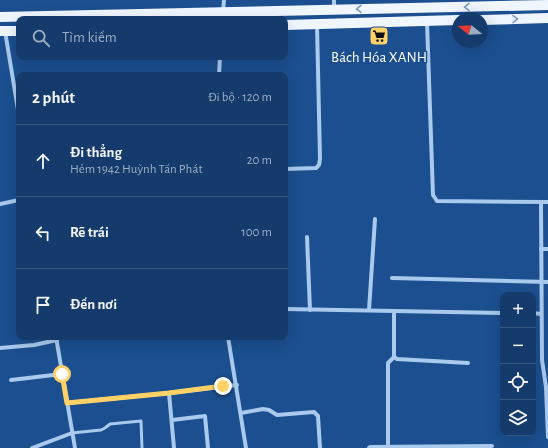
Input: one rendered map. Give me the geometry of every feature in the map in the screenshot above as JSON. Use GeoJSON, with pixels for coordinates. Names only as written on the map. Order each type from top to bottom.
{"type":"FeatureCollection","features":[{"type":"Feature","properties":{"kind":"main road"},"geometry":{"type":"LineString","coordinates":[[45,16],[223,12],[334,5],[398,8],[438,4],[528,3],[548,5]]}},
{"type":"Feature","properties":{"kind":"main road"},"geometry":{"type":"LineString","coordinates":[[398,8],[398,22]]}},
{"type":"Feature","properties":{"kind":"main road"},"geometry":{"type":"LineString","coordinates":[[0,17],[16,17]]}},
{"type":"Feature","properties":{"kind":"main road"},"geometry":{"type":"LineString","coordinates":[[488,20],[548,18]]}},
{"type":"Feature","properties":{"kind":"main road"},"geometry":{"type":"LineString","coordinates":[[288,25],[452,20]]}},
{"type":"Feature","properties":{"kind":"main road"},"geometry":{"type":"LineString","coordinates":[[3,31],[16,31]]}},
{"type":"Feature","properties":{"kind":"street"},"geometry":{"type":"LineString","coordinates":[[223,12],[224,0]]}},
{"type":"Feature","properties":{"kind":"street"},"geometry":{"type":"LineString","coordinates":[[427,21],[434,198],[437,201],[548,202]]}},
{"type":"Feature","properties":{"kind":"street"},"geometry":{"type":"LineString","coordinates":[[288,169],[316,168],[319,165],[317,25]]}},
{"type":"Feature","properties":{"kind":"street"},"geometry":{"type":"LineString","coordinates":[[3,31],[16,100]]}},
{"type":"Feature","properties":{"kind":"street"},"geometry":{"type":"LineString","coordinates":[[219,72],[220,60]]}},
{"type":"Feature","properties":{"kind":"street"},"geometry":{"type":"LineString","coordinates":[[0,204],[16,201]]}},
{"type":"Feature","properties":{"kind":"street"},"geometry":{"type":"LineString","coordinates":[[541,202],[542,360],[546,387],[548,436]]}},
{"type":"Feature","properties":{"kind":"street"},"geometry":{"type":"LineString","coordinates":[[369,310],[374,218]]}},
{"type":"Feature","properties":{"kind":"street"},"geometry":{"type":"LineString","coordinates":[[307,237],[310,310]]}},
{"type":"Feature","properties":{"kind":"street"},"geometry":{"type":"LineString","coordinates":[[541,249],[548,249]]}},
{"type":"Feature","properties":{"kind":"street"},"geometry":{"type":"LineString","coordinates":[[392,278],[548,282]]}},
{"type":"Feature","properties":{"kind":"street"},"geometry":{"type":"LineString","coordinates":[[288,309],[500,313]]}},
{"type":"Feature","properties":{"kind":"street"},"geometry":{"type":"LineString","coordinates":[[388,446],[388,363],[394,357],[394,311]]}},
{"type":"Feature","properties":{"kind":"street"},"geometry":{"type":"LineString","coordinates":[[536,313],[541,314]]}},
{"type":"Feature","properties":{"kind":"street"},"geometry":{"type":"LineString","coordinates":[[0,348],[34,345],[52,340]]}},
{"type":"Feature","properties":{"kind":"street"},"geometry":{"type":"LineString","coordinates":[[56,340],[75,448]]}},
{"type":"Feature","properties":{"kind":"street"},"geometry":{"type":"LineString","coordinates":[[229,340],[246,448]]}},
{"type":"Feature","properties":{"kind":"street"},"geometry":{"type":"LineString","coordinates":[[394,357],[399,360],[468,363]]}},
{"type":"Feature","properties":{"kind":"street"},"geometry":{"type":"LineString","coordinates":[[542,360],[548,360]]}},
{"type":"Feature","properties":{"kind":"street"},"geometry":{"type":"LineString","coordinates":[[11,380],[62,374]]}},
{"type":"Feature","properties":{"kind":"street"},"geometry":{"type":"LineString","coordinates":[[67,403],[237,385]]}},
{"type":"Feature","properties":{"kind":"street"},"geometry":{"type":"LineString","coordinates":[[169,393],[174,448]]}},
{"type":"Feature","properties":{"kind":"street"},"geometry":{"type":"LineString","coordinates":[[241,413],[263,409],[269,410],[278,415],[314,412],[318,416],[320,448]]}},
{"type":"Feature","properties":{"kind":"street"},"geometry":{"type":"LineString","coordinates":[[172,420],[205,416],[208,448]]}},
{"type":"Feature","properties":{"kind":"street"},"geometry":{"type":"LineString","coordinates":[[32,448],[72,433]]}},
{"type":"Feature","properties":{"kind":"street"},"geometry":{"type":"LineString","coordinates":[[370,447],[492,446]]}},
{"type":"Feature","properties":{"kind":"lane"},"geometry":{"type":"LineString","coordinates":[[72,433],[101,430],[110,424],[141,421],[142,448]]}},
{"type":"Feature","properties":{"kind":"place","name":"Bách Hóa XANH"},"geometry":{"type":"Point","coordinates":[379,36]}},
{"type":"Feature","properties":{"kind":"route"},"geometry":{"type":"LineString","coordinates":[[62,374],[67,403],[223,386]]}}]}
